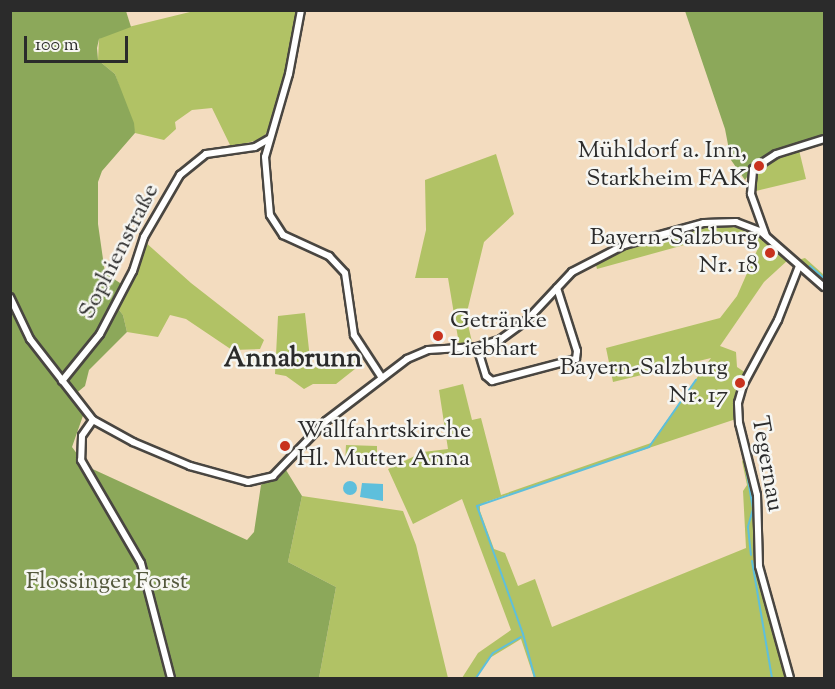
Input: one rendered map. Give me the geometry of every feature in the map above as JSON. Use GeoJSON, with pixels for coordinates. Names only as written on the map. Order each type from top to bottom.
{"type":"FeatureCollection","features":[{"type":"Feature","properties":{"kind":"street"},"geometry":{"type":"LineString","coordinates":[[301,10],[289,74],[265,157],[273,222],[283,235],[329,256],[345,273],[354,335],[382,378]]}},
{"type":"Feature","properties":{"kind":"street","name":"Sophienstraße"},"geometry":{"type":"LineString","coordinates":[[62,381],[100,334],[133,271],[144,237],[180,175],[206,154],[255,147],[269,139]]}},
{"type":"Feature","properties":{"kind":"street"},"geometry":{"type":"LineString","coordinates":[[766,236],[749,188],[753,169],[767,158],[825,139]]}},
{"type":"Feature","properties":{"kind":"street"},"geometry":{"type":"LineString","coordinates":[[255,147],[265,157]]}},
{"type":"Feature","properties":{"kind":"street"},"geometry":{"type":"LineString","coordinates":[[10,297],[30,339],[93,420],[133,442],[190,466],[234,480],[260,481],[278,472],[326,421],[382,378],[428,350],[477,347],[494,342],[518,328],[572,272],[607,252],[717,221],[742,223],[766,236],[825,287]]}},
{"type":"Feature","properties":{"kind":"street","name":"Tegernau"},"geometry":{"type":"LineString","coordinates":[[790,678],[758,560],[757,495],[738,414],[743,385],[778,320],[799,266]]}},
{"type":"Feature","properties":{"kind":"street"},"geometry":{"type":"LineString","coordinates":[[477,347],[486,376],[492,381],[576,359],[577,351],[556,288]]}},
{"type":"Feature","properties":{"kind":"street"},"geometry":{"type":"LineString","coordinates":[[93,420],[82,436],[81,460],[141,563],[171,678]]}},
{"type":"Feature","properties":{"kind":"green space","name":"Flossinger Forst"},"geometry":{"type":"Polygon","coordinates":[[[10,11],[126,11],[131,27],[99,39],[97,48],[98,60],[115,74],[134,123],[135,133],[102,171],[98,182],[98,224],[105,273],[126,287],[115,305],[123,315],[127,332],[89,370],[85,386],[74,395],[85,410],[72,447],[86,466],[247,540],[254,532],[261,485],[286,470],[302,496],[288,562],[336,587],[319,678],[11,678],[10,11]]]}},
{"type":"Feature","properties":{"kind":"green space"},"geometry":{"type":"Polygon","coordinates":[[[194,11],[299,11],[285,80],[271,126],[262,139],[231,147],[212,108],[192,110],[175,122],[176,129],[164,140],[135,133],[115,74],[98,60],[99,39],[112,31],[194,11]]]}},
{"type":"Feature","properties":{"kind":"green space"},"geometry":{"type":"Polygon","coordinates":[[[685,11],[824,11],[824,136],[759,159],[745,180],[731,160],[725,129],[685,11]]]}},
{"type":"Feature","properties":{"kind":"green space"},"geometry":{"type":"Polygon","coordinates":[[[799,150],[806,179],[752,192],[754,175],[759,167],[799,150]]]}},
{"type":"Feature","properties":{"kind":"green space"},"geometry":{"type":"Polygon","coordinates":[[[496,154],[514,214],[484,242],[466,316],[472,342],[459,344],[448,278],[415,278],[426,230],[425,180],[496,154]]]}},
{"type":"Feature","properties":{"kind":"green space"},"geometry":{"type":"Polygon","coordinates":[[[716,224],[753,231],[788,260],[764,282],[720,346],[736,352],[737,367],[746,373],[740,386],[736,419],[486,502],[480,506],[480,511],[494,549],[505,553],[518,586],[535,579],[552,627],[746,548],[743,491],[747,485],[742,461],[746,458],[754,489],[757,544],[788,678],[534,678],[521,639],[488,659],[477,678],[462,678],[478,653],[511,630],[462,499],[413,524],[388,469],[423,452],[448,449],[439,390],[463,384],[472,420],[481,418],[501,495],[651,443],[711,358],[613,382],[606,348],[720,318],[737,296],[759,246],[740,236],[724,234],[597,269],[595,261],[627,247],[716,224]]]}},
{"type":"Feature","properties":{"kind":"green space"},"geometry":{"type":"Polygon","coordinates":[[[144,241],[191,283],[264,340],[260,349],[232,350],[186,319],[170,315],[158,337],[127,332],[123,315],[115,305],[144,241]]]}},
{"type":"Feature","properties":{"kind":"green space"},"geometry":{"type":"Polygon","coordinates":[[[805,258],[824,275],[824,283],[798,260],[805,258]]]}},
{"type":"Feature","properties":{"kind":"green space"},"geometry":{"type":"Polygon","coordinates":[[[305,313],[311,368],[359,360],[360,365],[336,384],[313,384],[304,389],[286,376],[275,374],[278,316],[305,313]]]}},
{"type":"Feature","properties":{"kind":"green space"},"geometry":{"type":"Polygon","coordinates":[[[346,445],[377,446],[377,464],[345,463],[346,445]]]}},
{"type":"Feature","properties":{"kind":"green space"},"geometry":{"type":"Polygon","coordinates":[[[302,496],[403,511],[416,545],[448,678],[319,678],[336,587],[288,562],[302,496]]]}},
{"type":"Feature","properties":{"kind":"water"},"geometry":{"type":"Polygon","coordinates":[[[347,481],[353,481],[357,488],[353,495],[347,495],[343,491],[343,485],[347,481]]]}},
{"type":"Feature","properties":{"kind":"water"},"geometry":{"type":"Polygon","coordinates":[[[362,483],[383,484],[383,501],[360,497],[362,483]]]}},
{"type":"Feature","properties":{"kind":"waterway"},"geometry":{"type":"LineString","coordinates":[[810,266],[824,278]]}},
{"type":"Feature","properties":{"kind":"waterway"},"geometry":{"type":"LineString","coordinates":[[535,678],[523,634],[477,506],[649,447],[696,380]]}},
{"type":"Feature","properties":{"kind":"waterway"},"geometry":{"type":"LineString","coordinates":[[745,462],[753,509],[748,527],[751,555]]}},
{"type":"Feature","properties":{"kind":"waterway"},"geometry":{"type":"LineString","coordinates":[[752,561],[772,678]]}},
{"type":"Feature","properties":{"kind":"waterway"},"geometry":{"type":"LineString","coordinates":[[476,678],[493,653],[521,637]]}},
{"type":"Feature","properties":{"kind":"place","name":"Mühldorf a. Inn, Starkheim FAK"},"geometry":{"type":"Point","coordinates":[759,166]}},
{"type":"Feature","properties":{"kind":"place","name":"Bayern-Salzburg Nr. 18"},"geometry":{"type":"Point","coordinates":[770,253]}},
{"type":"Feature","properties":{"kind":"place","name":"Getränke Liebhart"},"geometry":{"type":"Point","coordinates":[438,336]}},
{"type":"Feature","properties":{"kind":"place","name":"Bayern-Salzburg Nr. 17"},"geometry":{"type":"Point","coordinates":[740,383]}},
{"type":"Feature","properties":{"kind":"place","name":"Wallfahrtskirche Hl. Mutter Anna"},"geometry":{"type":"Point","coordinates":[285,446]}},
{"type":"Feature","properties":{"kind":"district","name":"Annabrunn"},"geometry":{"type":"Point","coordinates":[293,360]}}]}
